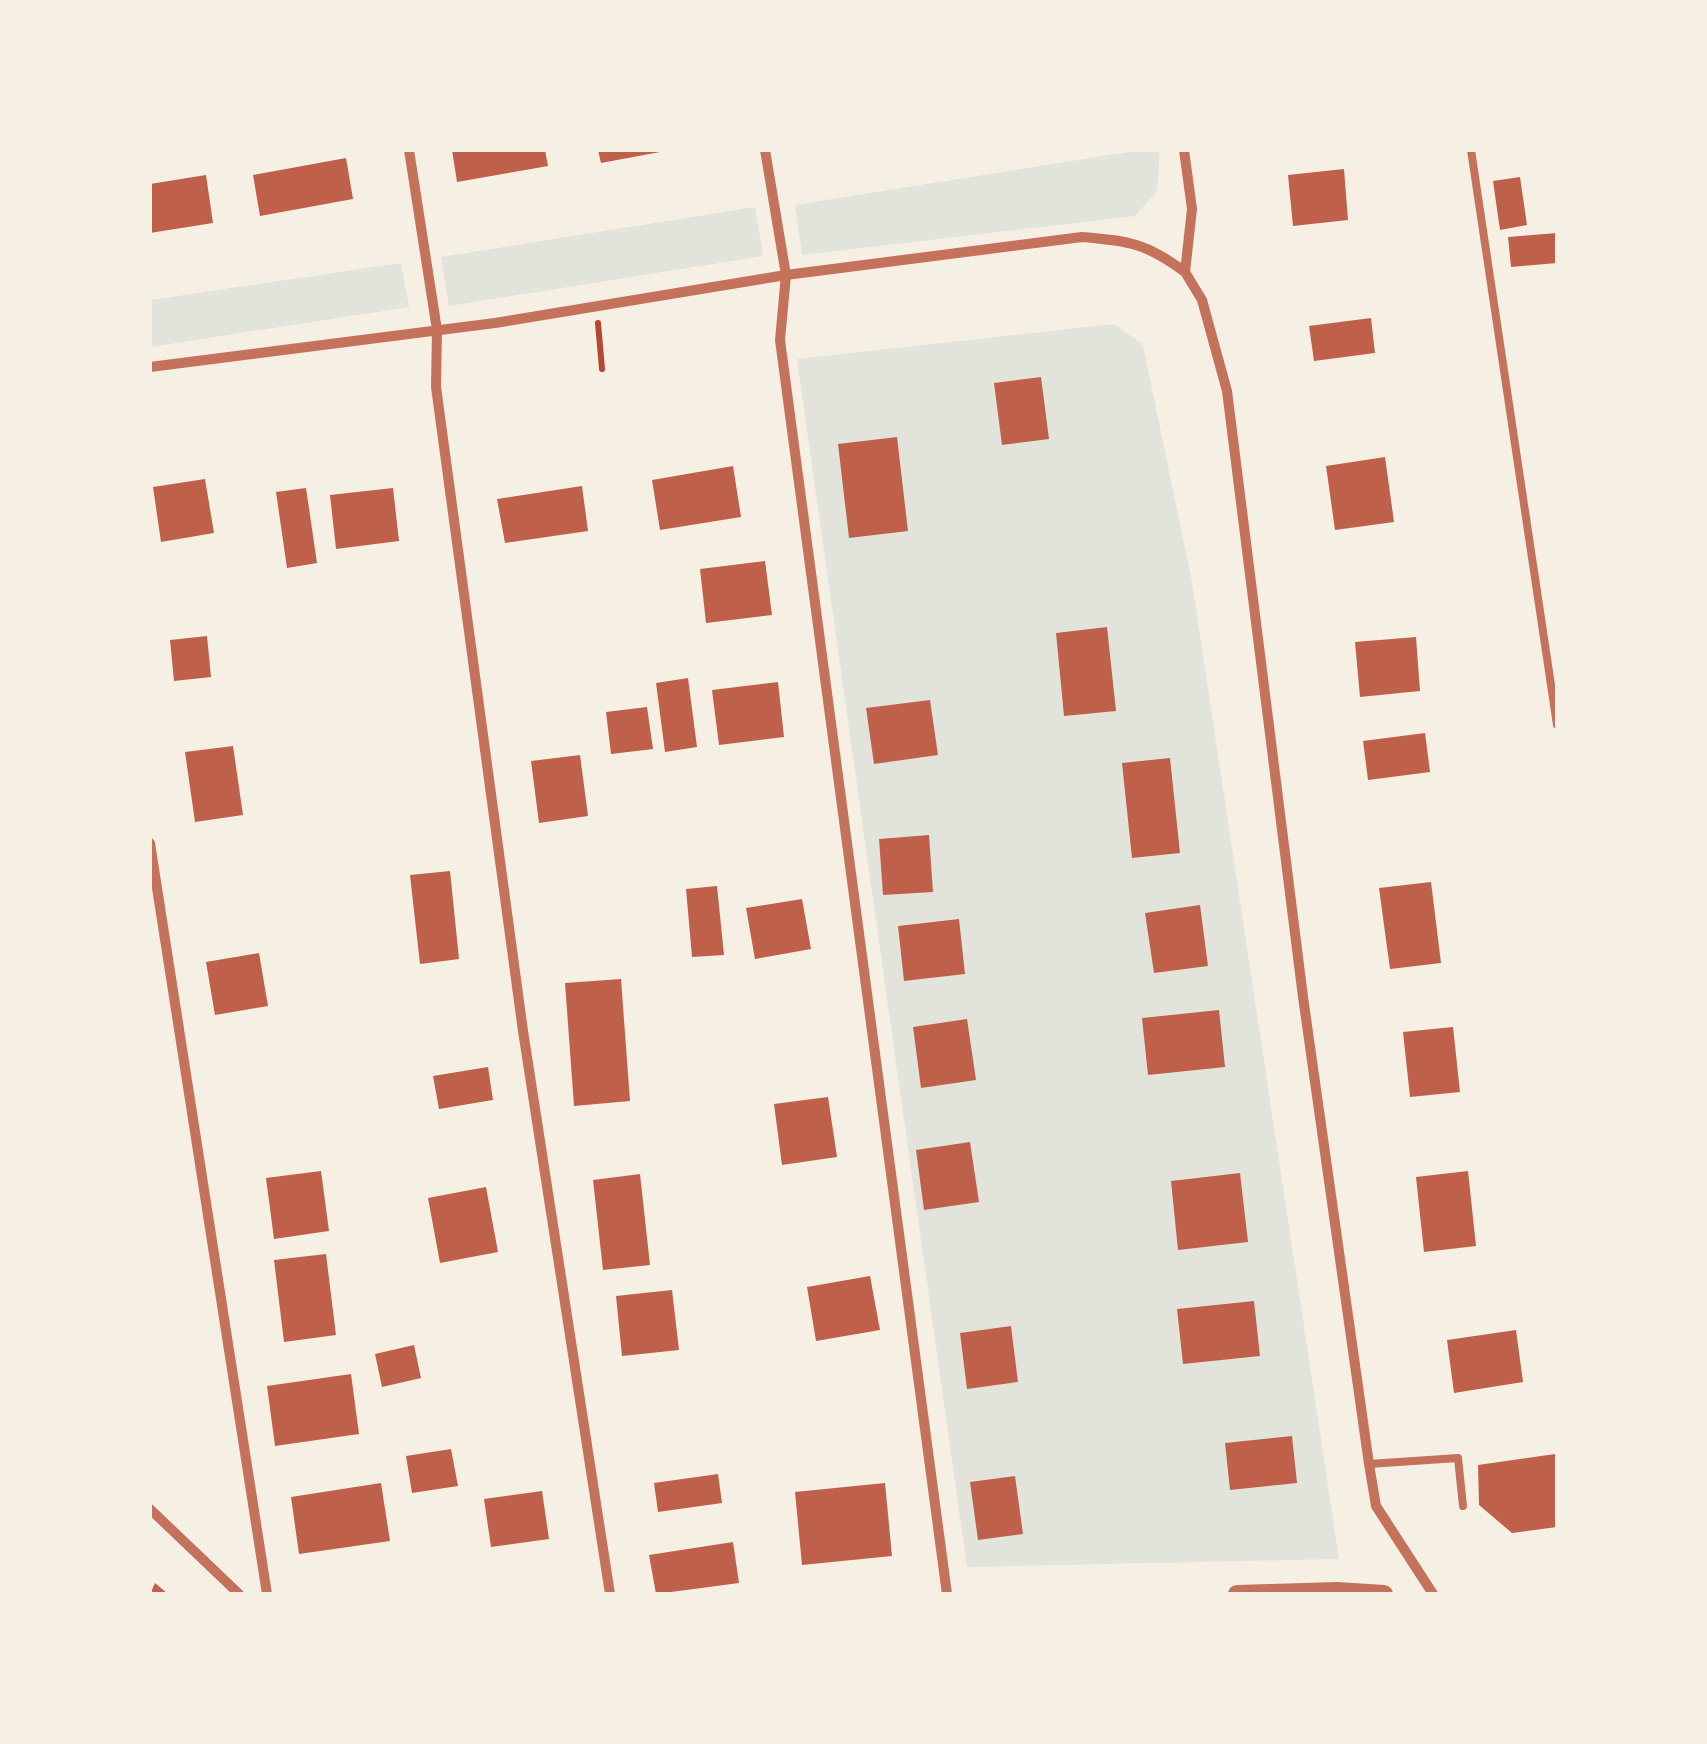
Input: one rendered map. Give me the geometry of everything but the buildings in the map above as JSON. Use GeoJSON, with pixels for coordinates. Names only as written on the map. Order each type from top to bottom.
{"type":"FeatureCollection","features":[{"type":"Feature","properties":{"kind":"street"},"geometry":{"type":"LineString","coordinates":[[409,150],[437,330],[436,388],[520,1011],[610,1594]]}},
{"type":"Feature","properties":{"kind":"street"},"geometry":{"type":"LineString","coordinates":[[764,150],[786,276],[780,340],[947,1594]]}},
{"type":"Feature","properties":{"kind":"street"},"geometry":{"type":"LineString","coordinates":[[1184,150],[1192,210],[1186,272]]}},
{"type":"Feature","properties":{"kind":"street"},"geometry":{"type":"LineString","coordinates":[[150,368],[1082,237],[1127,241],[1156,250],[1186,272],[1202,300],[1227,391],[1304,997],[1376,1506],[1432,1594]]}},
{"type":"Feature","properties":{"kind":"street"},"geometry":{"type":"LineString","coordinates":[[150,843],[267,1594]]}},
{"type":"Feature","properties":{"kind":"street"},"geometry":{"type":"LineString","coordinates":[[150,1509],[239,1594]]}},
{"type":"Feature","properties":{"kind":"street"},"geometry":{"type":"LineString","coordinates":[[1237,1594],[1384,1594]]}},
{"type":"Feature","properties":{"kind":"lane"},"geometry":{"type":"LineString","coordinates":[[1472,150],[1557,725]]}},
{"type":"Feature","properties":{"kind":"lane"},"geometry":{"type":"LineString","coordinates":[[1369,1464],[1458,1458],[1463,1506]]}},
{"type":"Feature","properties":{"kind":"path"},"geometry":{"type":"LineString","coordinates":[[597,306],[602,369]]}},
{"type":"Feature","properties":{"kind":"shaded area"},"geometry":{"type":"Polygon","coordinates":[[[1160,150],[1157,191],[1135,216],[802,255],[795,205],[1160,150]]]}},
{"type":"Feature","properties":{"kind":"shaded area"},"geometry":{"type":"Polygon","coordinates":[[[755,207],[763,256],[449,306],[441,257],[755,207]]]}},
{"type":"Feature","properties":{"kind":"shaded area"},"geometry":{"type":"Polygon","coordinates":[[[401,263],[409,307],[150,347],[150,300],[401,263]]]}},
{"type":"Feature","properties":{"kind":"shaded area"},"geometry":{"type":"Polygon","coordinates":[[[1114,324],[1143,345],[1192,582],[1339,1559],[967,1567],[797,359],[1114,324]]]}}]}
